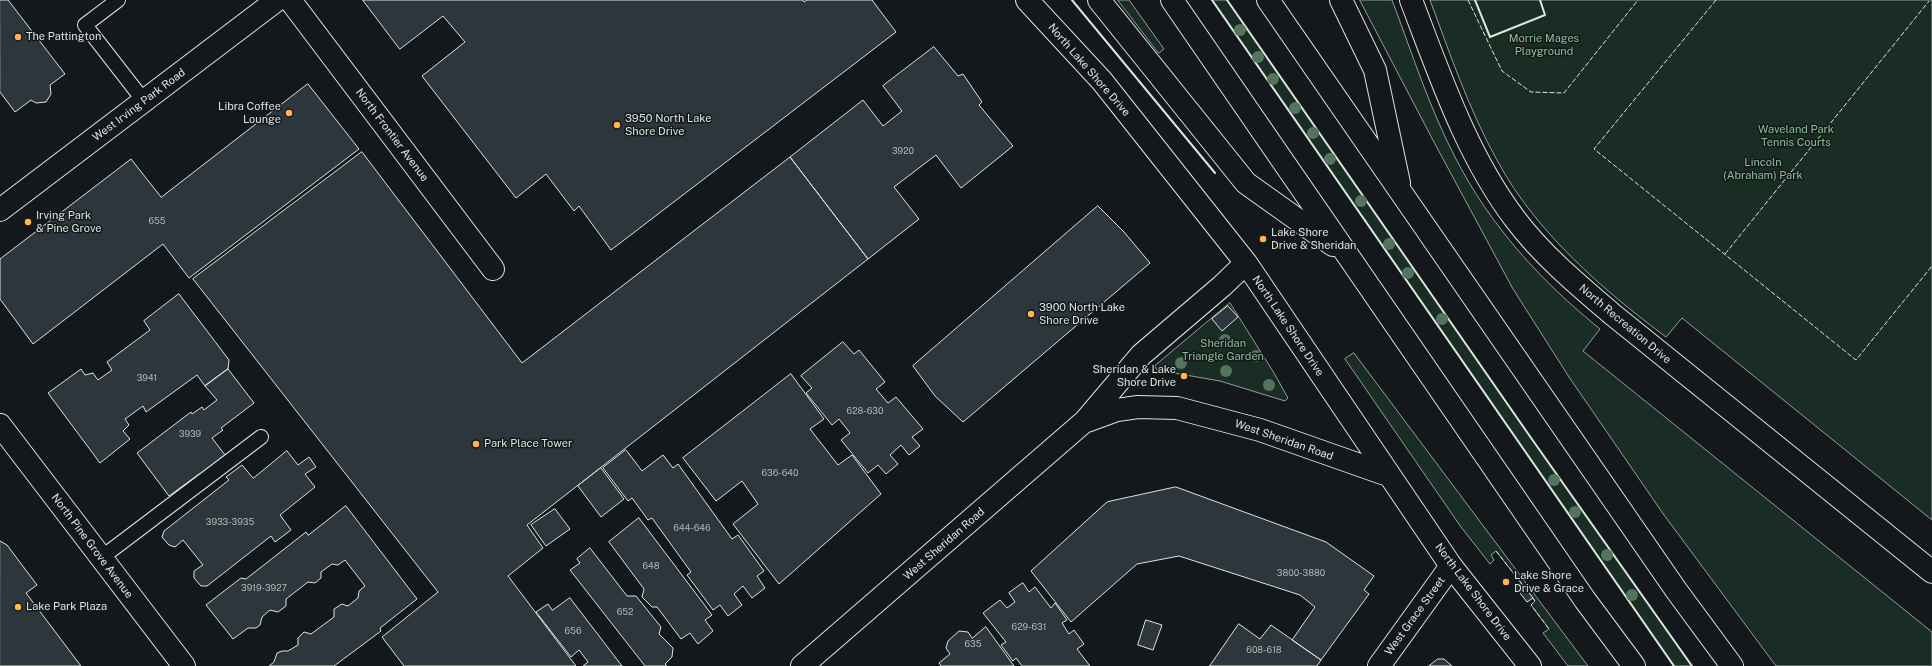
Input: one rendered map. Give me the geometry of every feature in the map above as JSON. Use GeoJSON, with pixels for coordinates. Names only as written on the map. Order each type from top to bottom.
{"type":"FeatureCollection","features":[{"type":"Feature","properties":{"kind":"main road","name":"West Irving Park Road"},"geometry":{"type":"LineString","coordinates":[[0,210],[277,0]]}},
{"type":"Feature","properties":{"kind":"main road","name":"North Frontier Avenue"},"geometry":{"type":"LineString","coordinates":[[290,0],[493,269]]}},
{"type":"Feature","properties":{"kind":"main road","name":"North Lake Shore Drive"},"geometry":{"type":"LineString","coordinates":[[1027,0],[1102,81],[1246,263],[1388,476],[1451,566],[1530,666]]}},
{"type":"Feature","properties":{"kind":"main road"},"geometry":{"type":"LineString","coordinates":[[1099,0],[1246,183],[1345,254]]}},
{"type":"Feature","properties":{"kind":"main road"},"geometry":{"type":"LineString","coordinates":[[1172,0],[1345,254],[1586,600],[1634,666]]}},
{"type":"Feature","properties":{"kind":"main road"},"geometry":{"type":"LineString","coordinates":[[1268,0],[1676,590],[1732,666]]}},
{"type":"Feature","properties":{"kind":"main road"},"geometry":{"type":"LineString","coordinates":[[1341,0],[1375,70],[1401,194]]}},
{"type":"Feature","properties":{"kind":"main road","name":"North Recreation Drive"},"geometry":{"type":"LineString","coordinates":[[1411,0],[1447,92],[1474,154],[1511,214],[1542,250],[1576,284],[1612,314],[1932,572]]}},
{"type":"Feature","properties":{"kind":"main road","name":"West Sheridan Road"},"geometry":{"type":"LineString","coordinates":[[802,666],[1085,421],[1141,355],[1222,286],[1246,263]]}},
{"type":"Feature","properties":{"kind":"main road","name":"West Sheridan Road"},"geometry":{"type":"LineString","coordinates":[[1085,421],[1117,410],[1138,407],[1177,408],[1260,430],[1388,476]]}},
{"type":"Feature","properties":{"kind":"main road","name":"North Pine Grove Avenue"},"geometry":{"type":"LineString","coordinates":[[0,425],[184,666]]}},
{"type":"Feature","properties":{"kind":"main road","name":"West Grace Street"},"geometry":{"type":"LineString","coordinates":[[1379,666],[1451,566]]}},
{"type":"Feature","properties":{"kind":"lane"},"geometry":{"type":"LineString","coordinates":[[118,0],[85,25],[144,101]]}},
{"type":"Feature","properties":{"kind":"lane"},"geometry":{"type":"LineString","coordinates":[[101,558],[261,437]]}},
{"type":"Feature","properties":{"kind":"green space"},"geometry":{"type":"Polygon","coordinates":[[[1118,0],[1129,0],[1164,49],[1159,53],[1118,0]]]}},
{"type":"Feature","properties":{"kind":"green space"},"geometry":{"type":"Polygon","coordinates":[[[1212,0],[1227,0],[1529,435],[1692,666],[1674,666],[1212,0]]]}},
{"type":"Feature","properties":{"kind":"green space"},"geometry":{"type":"Polygon","coordinates":[[[1360,0],[1392,0],[1437,119],[1455,157],[1484,206],[1518,251],[1537,272],[1578,311],[1600,329],[1583,351],[1932,632],[1932,666],[1776,666],[1664,515],[1569,377],[1513,289],[1360,0]]]}},
{"type":"Feature","properties":{"kind":"green space","name":"Lincoln (Abraham) Park"},"geometry":{"type":"Polygon","coordinates":[[[1430,0],[1932,0],[1932,520],[1682,318],[1666,337],[1642,319],[1595,279],[1551,236],[1531,212],[1498,162],[1469,102],[1430,0]]]}},
{"type":"Feature","properties":{"kind":"green space","name":"Sheridan Triangle Garden"},"geometry":{"type":"Polygon","coordinates":[[[1230,303],[1274,373],[1288,398],[1285,401],[1220,381],[1157,370],[1155,366],[1230,303]]]}},
{"type":"Feature","properties":{"kind":"green space"},"geometry":{"type":"Polygon","coordinates":[[[1354,353],[1588,666],[1568,666],[1543,633],[1549,629],[1531,605],[1535,601],[1533,598],[1496,551],[1491,555],[1494,560],[1490,564],[1461,527],[1345,359],[1354,353]]]}},
{"type":"Feature","properties":{"kind":"building","name":"The Pattington"},"geometry":{"type":"Polygon","coordinates":[[[0,0],[8,0],[65,74],[50,85],[51,94],[46,102],[36,103],[31,100],[15,112],[0,92],[0,0]]]}},
{"type":"Feature","properties":{"kind":"building","name":"3950 North Lake Shore Drive"},"geometry":{"type":"Polygon","coordinates":[[[363,0],[803,0],[804,2],[807,0],[872,0],[896,32],[611,250],[579,206],[574,211],[546,174],[516,198],[422,76],[465,42],[443,16],[400,49],[363,0]]]}},
{"type":"Feature","properties":{"kind":"building"},"geometry":{"type":"Polygon","coordinates":[[[934,47],[958,76],[963,74],[982,102],[979,105],[1013,146],[961,188],[936,155],[894,187],[919,219],[868,259],[790,157],[863,100],[883,126],[902,111],[883,86],[934,47]]]}},
{"type":"Feature","properties":{"kind":"building"},"geometry":{"type":"Polygon","coordinates":[[[308,84],[359,149],[189,278],[163,244],[33,344],[0,299],[0,259],[131,159],[161,197],[308,84]]]}},
{"type":"Feature","properties":{"kind":"building","name":"Park Place Tower"},"geometry":{"type":"Polygon","coordinates":[[[362,152],[522,363],[790,157],[868,259],[527,525],[543,548],[508,576],[576,666],[404,666],[382,637],[438,592],[193,279],[362,152]]]}},
{"type":"Feature","properties":{"kind":"building","name":"3900 North Lake Shore Drive"},"geometry":{"type":"Polygon","coordinates":[[[1098,206],[1124,232],[1150,263],[963,422],[935,396],[913,366],[1098,206]]]}},
{"type":"Feature","properties":{"kind":"building"},"geometry":{"type":"Polygon","coordinates":[[[179,294],[229,360],[228,369],[205,386],[197,375],[146,412],[143,406],[125,419],[129,425],[123,431],[130,439],[100,463],[48,393],[81,369],[85,375],[93,373],[98,380],[112,370],[107,362],[150,330],[144,321],[179,294]]]}},
{"type":"Feature","properties":{"kind":"building"},"geometry":{"type":"Polygon","coordinates":[[[1228,306],[1238,317],[1222,331],[1212,319],[1228,306]]]}},
{"type":"Feature","properties":{"kind":"building"},"geometry":{"type":"Polygon","coordinates":[[[843,342],[854,354],[859,350],[885,382],[876,389],[888,403],[896,397],[923,429],[912,437],[920,446],[909,455],[901,445],[890,455],[898,464],[886,474],[878,465],[868,473],[841,440],[850,433],[839,419],[832,425],[806,393],[812,388],[801,376],[843,342]]]}},
{"type":"Feature","properties":{"kind":"building"},"geometry":{"type":"Polygon","coordinates":[[[228,369],[254,403],[221,428],[223,430],[212,438],[225,455],[218,460],[218,467],[208,475],[199,474],[169,496],[137,453],[191,412],[192,414],[202,407],[204,410],[217,400],[205,386],[228,369]]]}},
{"type":"Feature","properties":{"kind":"building"},"geometry":{"type":"Polygon","coordinates":[[[791,374],[824,419],[810,429],[838,465],[852,455],[881,494],[779,584],[733,524],[758,504],[742,481],[716,501],[683,458],[791,374]]]}},
{"type":"Feature","properties":{"kind":"building"},"geometry":{"type":"Polygon","coordinates":[[[626,450],[642,471],[663,455],[673,468],[678,464],[732,539],[738,535],[764,571],[757,576],[765,588],[752,598],[743,586],[734,594],[742,605],[728,616],[720,605],[713,610],[687,575],[691,572],[652,518],[648,520],[632,498],[628,501],[603,468],[626,450]]]}},
{"type":"Feature","properties":{"kind":"building"},"geometry":{"type":"Polygon","coordinates":[[[287,451],[298,465],[309,457],[316,467],[305,474],[315,487],[280,515],[291,530],[275,542],[271,536],[207,586],[201,586],[194,578],[194,571],[203,565],[183,540],[175,547],[169,545],[162,537],[164,531],[229,480],[226,477],[242,465],[253,478],[287,451]]]}},
{"type":"Feature","properties":{"kind":"building"},"geometry":{"type":"Polygon","coordinates":[[[601,468],[624,499],[601,517],[578,486],[601,468]]]}},
{"type":"Feature","properties":{"kind":"building"},"geometry":{"type":"Polygon","coordinates":[[[1176,487],[1326,542],[1374,576],[1364,590],[1369,594],[1321,660],[1292,640],[1315,607],[1300,595],[1179,556],[1137,564],[1071,622],[1031,571],[1107,502],[1176,487]]]}},
{"type":"Feature","properties":{"kind":"building"},"geometry":{"type":"Polygon","coordinates":[[[346,506],[417,599],[380,628],[381,631],[334,666],[269,666],[274,662],[277,653],[288,651],[298,645],[298,638],[304,632],[311,634],[334,617],[334,609],[342,604],[348,606],[358,598],[359,591],[365,586],[345,560],[338,565],[332,564],[321,572],[321,578],[315,583],[308,582],[286,599],[286,606],[278,612],[270,610],[262,617],[260,625],[256,628],[248,628],[233,639],[206,605],[241,578],[246,579],[306,532],[308,535],[346,506]]]}},
{"type":"Feature","properties":{"kind":"building"},"geometry":{"type":"Polygon","coordinates":[[[555,509],[570,529],[546,546],[531,525],[555,509]]]}},
{"type":"Feature","properties":{"kind":"building"},"geometry":{"type":"Polygon","coordinates":[[[639,518],[712,615],[705,620],[713,631],[698,644],[690,633],[681,639],[657,607],[652,607],[642,597],[644,589],[609,542],[639,518]]]}},
{"type":"Feature","properties":{"kind":"building","name":"Lake Park Plaza"},"geometry":{"type":"Polygon","coordinates":[[[0,541],[7,545],[37,585],[26,593],[81,666],[0,666],[0,541]]]}},
{"type":"Feature","properties":{"kind":"building"},"geometry":{"type":"Polygon","coordinates":[[[590,548],[627,596],[636,596],[661,627],[659,634],[673,648],[672,657],[665,664],[667,666],[645,666],[570,570],[580,563],[577,559],[590,548]]]}},
{"type":"Feature","properties":{"kind":"building"},"geometry":{"type":"Polygon","coordinates":[[[1023,583],[1029,592],[1035,587],[1051,608],[1055,603],[1067,620],[1062,623],[1069,634],[1074,630],[1084,644],[1077,649],[1090,666],[1022,666],[1016,658],[1013,661],[1001,645],[1006,642],[983,613],[1000,600],[1007,608],[1015,602],[1009,593],[1023,583]]]}},
{"type":"Feature","properties":{"kind":"building"},"geometry":{"type":"Polygon","coordinates":[[[1521,583],[1533,598],[1527,602],[1516,588],[1521,583]]]}},
{"type":"Feature","properties":{"kind":"building"},"geometry":{"type":"Polygon","coordinates":[[[570,598],[622,666],[583,666],[588,662],[579,650],[571,657],[536,612],[548,604],[552,610],[570,598]]]}},
{"type":"Feature","properties":{"kind":"building"},"geometry":{"type":"Polygon","coordinates":[[[1146,620],[1162,625],[1153,650],[1138,645],[1146,620]]]}},
{"type":"Feature","properties":{"kind":"building"},"geometry":{"type":"Polygon","coordinates":[[[1239,624],[1260,639],[1271,625],[1321,660],[1317,666],[1210,666],[1239,624]]]}},
{"type":"Feature","properties":{"kind":"building"},"geometry":{"type":"Polygon","coordinates":[[[986,627],[1014,666],[941,666],[939,663],[950,654],[946,648],[948,641],[959,631],[968,632],[972,638],[986,627]]]}},
{"type":"Feature","properties":{"kind":"building"},"geometry":{"type":"Polygon","coordinates":[[[1438,659],[1444,659],[1452,666],[1429,666],[1438,659]]]}},
{"type":"Feature","properties":{"kind":"fence"},"geometry":{"type":"LineString","coordinates":[[1468,0],[1502,71],[1531,92],[1564,93],[1638,0]]}},
{"type":"Feature","properties":{"kind":"fence"},"geometry":{"type":"LineString","coordinates":[[1716,0],[1594,149],[1856,360],[1932,266]]}},
{"type":"Feature","properties":{"kind":"fence"},"geometry":{"type":"LineString","coordinates":[[1725,254],[1929,1]]}},
{"type":"Feature","properties":{"kind":"fence"},"geometry":{"type":"LineString","coordinates":[[1496,551],[1522,584]]}},
{"type":"Feature","properties":{"kind":"fence"},"geometry":{"type":"LineString","coordinates":[[1532,597],[1535,601],[1531,605],[1549,629]]}},
{"type":"Feature","properties":{"kind":"wall"},"geometry":{"type":"LineString","coordinates":[[1072,0],[1215,173]]}},
{"type":"Feature","properties":{"kind":"wall"},"geometry":{"type":"LineString","coordinates":[[1212,0],[1674,666]]}},
{"type":"Feature","properties":{"kind":"wall"},"geometry":{"type":"LineString","coordinates":[[1227,0],[1529,435],[1692,666]]}},
{"type":"Feature","properties":{"kind":"wall"},"geometry":{"type":"LineString","coordinates":[[1475,0],[1490,37],[1545,15],[1540,0]]}},
{"type":"Feature","properties":{"kind":"place","name":"The Pattington"},"geometry":{"type":"Point","coordinates":[18,37]}},
{"type":"Feature","properties":{"kind":"place","name":"Libra Coffee Lounge"},"geometry":{"type":"Point","coordinates":[289,113]}},
{"type":"Feature","properties":{"kind":"place","name":"3950 North Lake Shore Drive"},"geometry":{"type":"Point","coordinates":[617,125]}},
{"type":"Feature","properties":{"kind":"place","name":"Irving Park & Pine Grove"},"geometry":{"type":"Point","coordinates":[28,222]}},
{"type":"Feature","properties":{"kind":"place","name":"Lake Shore Drive & Sheridan"},"geometry":{"type":"Point","coordinates":[1263,239]}},
{"type":"Feature","properties":{"kind":"place","name":"3900 North Lake Shore Drive"},"geometry":{"type":"Point","coordinates":[1031,314]}},
{"type":"Feature","properties":{"kind":"place","name":"Sheridan & Lake Shore Drive"},"geometry":{"type":"Point","coordinates":[1184,376]}},
{"type":"Feature","properties":{"kind":"place","name":"Park Place Tower"},"geometry":{"type":"Point","coordinates":[476,444]}},
{"type":"Feature","properties":{"kind":"place","name":"Lake Shore Drive & Grace"},"geometry":{"type":"Point","coordinates":[1506,582]}},
{"type":"Feature","properties":{"kind":"place","name":"Lake Park Plaza"},"geometry":{"type":"Point","coordinates":[18,607]}},
{"type":"Feature","properties":{"kind":"park label","name":"Morrie Mages Playground"},"geometry":{"type":"Point","coordinates":[1544,45]}},
{"type":"Feature","properties":{"kind":"park label","name":"Waveland Park Tennis Courts"},"geometry":{"type":"Point","coordinates":[1796,136]}}]}
